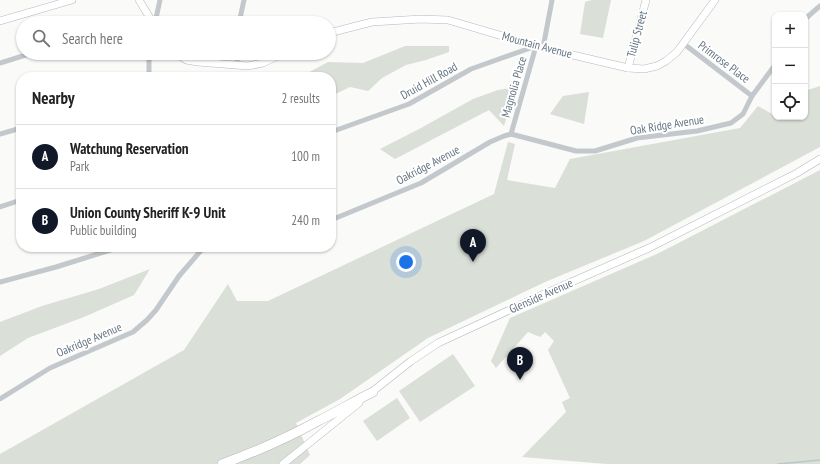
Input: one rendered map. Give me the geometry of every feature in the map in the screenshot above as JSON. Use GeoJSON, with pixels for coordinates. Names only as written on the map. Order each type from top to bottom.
{"type":"FeatureCollection","features":[{"type":"Feature","properties":{"kind":"highway"},"geometry":{"type":"LineString","coordinates":[[222,464],[269,445],[318,422],[372,392]]}},
{"type":"Feature","properties":{"kind":"main road"},"geometry":{"type":"LineString","coordinates":[[17,16],[72,0]]}},
{"type":"Feature","properties":{"kind":"main road"},"geometry":{"type":"LineString","coordinates":[[138,0],[149,16]]}},
{"type":"Feature","properties":{"kind":"main road","name":"Tulip Street"},"geometry":{"type":"LineString","coordinates":[[628,68],[646,0]]}},
{"type":"Feature","properties":{"kind":"main road","name":"Mountain Avenue"},"geometry":{"type":"LineString","coordinates":[[336,31],[372,22],[421,19],[448,20],[540,47],[628,68],[644,68],[658,66],[673,56],[684,44],[715,0]]}},
{"type":"Feature","properties":{"kind":"main road"},"geometry":{"type":"LineString","coordinates":[[0,21],[16,16]]}},
{"type":"Feature","properties":{"kind":"main road"},"geometry":{"type":"LineString","coordinates":[[187,60],[236,66],[258,64],[267,60]]}},
{"type":"Feature","properties":{"kind":"main road","name":"Glenside Avenue"},"geometry":{"type":"LineString","coordinates":[[283,464],[411,361],[438,344],[542,294],[649,248],[797,173],[820,159]]}},
{"type":"Feature","properties":{"kind":"street"},"geometry":{"type":"LineString","coordinates":[[155,16],[160,0]]}},
{"type":"Feature","properties":{"kind":"street"},"geometry":{"type":"LineString","coordinates":[[240,16],[244,0]]}},
{"type":"Feature","properties":{"kind":"street","name":"Magnolia Place"},"geometry":{"type":"LineString","coordinates":[[511,134],[540,47],[552,0]]}},
{"type":"Feature","properties":{"kind":"street"},"geometry":{"type":"LineString","coordinates":[[808,16],[820,6]]}},
{"type":"Feature","properties":{"kind":"street","name":"Primrose Place"},"geometry":{"type":"LineString","coordinates":[[684,44],[752,96]]}},
{"type":"Feature","properties":{"kind":"street","name":"Druid Hill Road"},"geometry":{"type":"LineString","coordinates":[[336,130],[409,104],[466,72],[540,47]]}},
{"type":"Feature","properties":{"kind":"street"},"geometry":{"type":"LineString","coordinates":[[0,63],[16,58]]}},
{"type":"Feature","properties":{"kind":"street"},"geometry":{"type":"LineString","coordinates":[[149,60],[149,72]]}},
{"type":"Feature","properties":{"kind":"street"},"geometry":{"type":"LineString","coordinates":[[236,60],[236,66]]}},
{"type":"Feature","properties":{"kind":"street","name":"Oak Ridge Avenue"},"geometry":{"type":"LineString","coordinates":[[511,134],[576,151],[594,151],[637,138],[697,131],[731,123],[743,114],[752,96],[772,69]]}},
{"type":"Feature","properties":{"kind":"street"},"geometry":{"type":"LineString","coordinates":[[0,134],[16,129]]}},
{"type":"Feature","properties":{"kind":"street","name":"Oakridge Avenue"},"geometry":{"type":"LineString","coordinates":[[336,218],[421,183],[490,142],[511,134]]}},
{"type":"Feature","properties":{"kind":"street"},"geometry":{"type":"LineString","coordinates":[[0,207],[16,202]]}},
{"type":"Feature","properties":{"kind":"street"},"geometry":{"type":"LineString","coordinates":[[0,282],[104,252]]}},
{"type":"Feature","properties":{"kind":"street","name":"Oakridge Avenue"},"geometry":{"type":"LineString","coordinates":[[0,400],[50,368],[133,332],[156,310],[179,276],[200,252]]}},
{"type":"Feature","properties":{"kind":"shaded area"},"geometry":{"type":"Polygon","coordinates":[[[592,0],[611,0],[603,38],[580,34],[585,2],[592,0]]]}},
{"type":"Feature","properties":{"kind":"shaded area"},"geometry":{"type":"Polygon","coordinates":[[[405,46],[449,46],[449,52],[406,65],[382,78],[368,91],[350,87],[336,94],[336,72],[309,72],[328,62],[363,63],[405,46]]]}},
{"type":"Feature","properties":{"kind":"shaded area"},"geometry":{"type":"Polygon","coordinates":[[[820,86],[820,147],[644,241],[545,282],[428,338],[340,399],[296,423],[310,455],[300,464],[0,464],[0,454],[184,350],[228,284],[237,301],[268,301],[494,194],[508,142],[515,144],[507,180],[555,188],[570,159],[740,128],[758,106],[772,114],[772,120],[808,120],[808,90],[820,86]]]}},
{"type":"Feature","properties":{"kind":"shaded area"},"geometry":{"type":"Polygon","coordinates":[[[516,87],[504,126],[489,110],[395,159],[380,149],[473,99],[498,90],[516,87]]]}},
{"type":"Feature","properties":{"kind":"shaded area"},"geometry":{"type":"Polygon","coordinates":[[[589,92],[584,124],[550,114],[563,96],[589,92]]]}},
{"type":"Feature","properties":{"kind":"shaded area"},"geometry":{"type":"Polygon","coordinates":[[[820,170],[820,464],[607,464],[522,457],[566,412],[562,402],[570,398],[548,350],[554,341],[545,332],[540,337],[528,332],[496,368],[491,361],[510,318],[659,253],[820,170]]]}},
{"type":"Feature","properties":{"kind":"shaded area"},"geometry":{"type":"Polygon","coordinates":[[[150,269],[134,295],[84,317],[28,338],[0,356],[0,322],[42,306],[99,289],[150,269]]]}},
{"type":"Feature","properties":{"kind":"shaded area"},"geometry":{"type":"Polygon","coordinates":[[[453,354],[475,386],[420,422],[399,391],[453,354]]]}},
{"type":"Feature","properties":{"kind":"shaded area"},"geometry":{"type":"Polygon","coordinates":[[[397,398],[410,418],[377,441],[363,421],[397,398]]]}},
{"type":"Feature","properties":{"kind":"waterway"},"geometry":{"type":"LineString","coordinates":[[778,464],[820,460]]}},
{"type":"Feature","properties":{"kind":"place","name":"Watchung Reservation"},"geometry":{"type":"Point","coordinates":[473,262]}},
{"type":"Feature","properties":{"kind":"place","name":"Union County Sheriff K-9 Unit"},"geometry":{"type":"Point","coordinates":[520,380]}}]}
